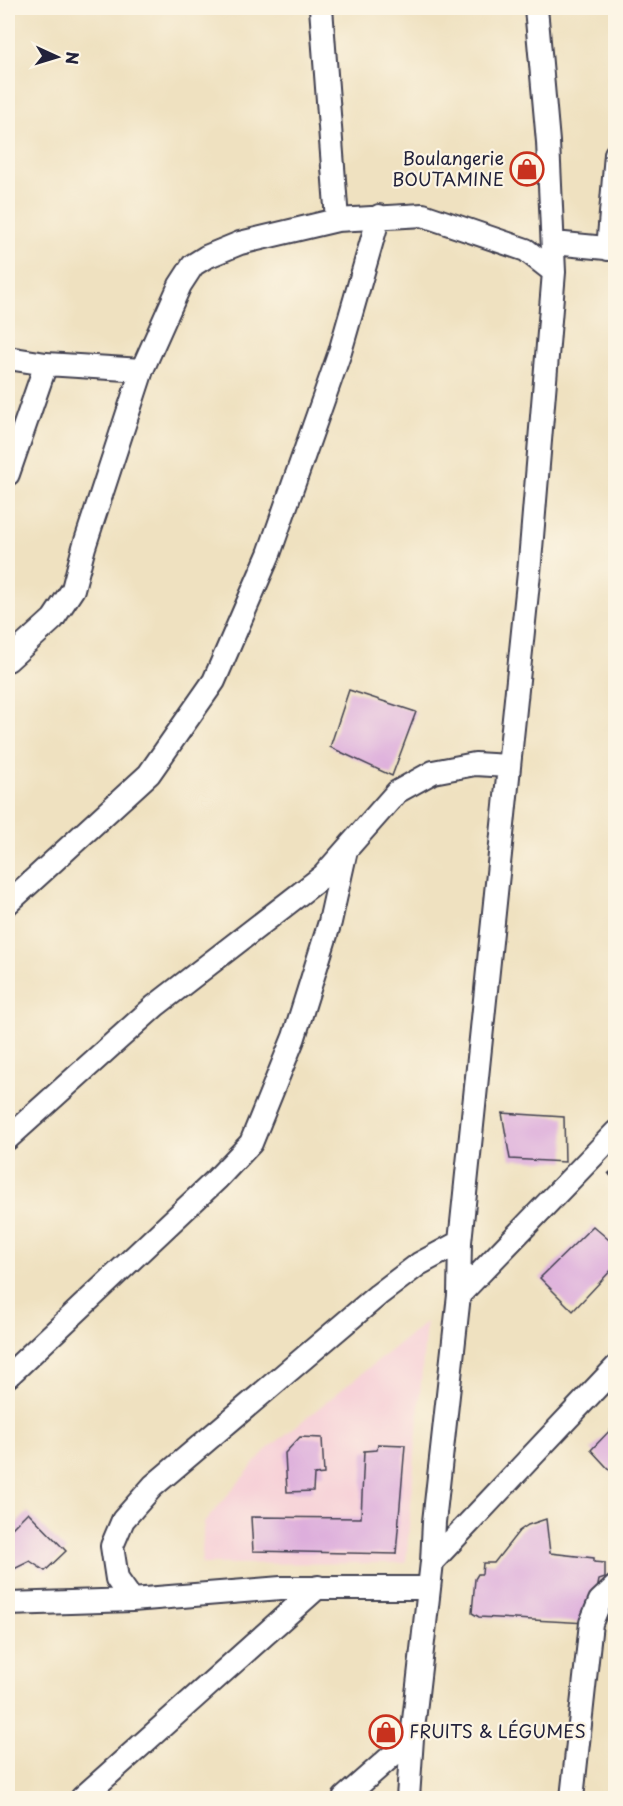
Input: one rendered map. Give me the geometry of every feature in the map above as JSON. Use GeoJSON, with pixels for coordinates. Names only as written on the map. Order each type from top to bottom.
{"type":"FeatureCollection","features":[{"type":"Feature","properties":{"kind":"street"},"geometry":{"type":"LineString","coordinates":[[321,8],[337,220]]}},
{"type":"Feature","properties":{"kind":"street"},"geometry":{"type":"LineString","coordinates":[[408,1798],[412,1738],[459,1295],[460,1242],[529,573],[554,272],[548,142],[536,8]]}},
{"type":"Feature","properties":{"kind":"street"},"geometry":{"type":"LineString","coordinates":[[554,243],[612,249],[615,154]]}},
{"type":"Feature","properties":{"kind":"street"},"geometry":{"type":"LineString","coordinates":[[8,660],[53,619],[73,589],[84,547],[142,370],[180,285],[193,265],[206,256],[240,243],[337,220],[423,215],[526,250],[554,272]]}},
{"type":"Feature","properties":{"kind":"street"},"geometry":{"type":"LineString","coordinates":[[8,903],[149,774],[214,681],[269,554],[340,352],[379,216]]}},
{"type":"Feature","properties":{"kind":"street"},"geometry":{"type":"LineString","coordinates":[[8,358],[46,364],[142,370]]}},
{"type":"Feature","properties":{"kind":"street"},"geometry":{"type":"LineString","coordinates":[[8,474],[46,364]]}},
{"type":"Feature","properties":{"kind":"street"},"geometry":{"type":"LineString","coordinates":[[8,1138],[155,1006],[323,876],[397,792],[433,772],[475,764],[508,766]]}},
{"type":"Feature","properties":{"kind":"street"},"geometry":{"type":"LineString","coordinates":[[8,1376],[209,1187],[251,1143],[294,1037],[330,922],[346,850]]}},
{"type":"Feature","properties":{"kind":"street"},"geometry":{"type":"LineString","coordinates":[[459,1295],[615,1132]]}},
{"type":"Feature","properties":{"kind":"street"},"geometry":{"type":"LineString","coordinates":[[132,1600],[117,1579],[112,1546],[123,1520],[153,1486],[378,1295],[419,1264],[460,1242]]}},
{"type":"Feature","properties":{"kind":"street"},"geometry":{"type":"LineString","coordinates":[[432,1562],[615,1368]]}},
{"type":"Feature","properties":{"kind":"street"},"geometry":{"type":"LineString","coordinates":[[572,1798],[591,1623],[600,1602],[615,1586]]}},
{"type":"Feature","properties":{"kind":"street"},"geometry":{"type":"LineString","coordinates":[[82,1798],[318,1587]]}},
{"type":"Feature","properties":{"kind":"street"},"geometry":{"type":"LineString","coordinates":[[8,1604],[132,1600],[241,1590],[318,1587],[428,1588]]}},
{"type":"Feature","properties":{"kind":"street"},"geometry":{"type":"LineString","coordinates":[[344,1798],[412,1738]]}},
{"type":"Feature","properties":{"kind":"shaded area"},"geometry":{"type":"Polygon","coordinates":[[[426,1322],[406,1563],[201,1564],[204,1523],[265,1451],[426,1322]]]}},
{"type":"Feature","properties":{"kind":"building"},"geometry":{"type":"Polygon","coordinates":[[[349,690],[416,712],[392,776],[330,747],[349,690]]]}},
{"type":"Feature","properties":{"kind":"building"},"geometry":{"type":"Polygon","coordinates":[[[502,1113],[564,1117],[565,1162],[510,1159],[502,1113]]]}},
{"type":"Feature","properties":{"kind":"building"},"geometry":{"type":"Polygon","coordinates":[[[593,1226],[616,1246],[616,1265],[573,1311],[540,1278],[593,1226]]]}},
{"type":"Feature","properties":{"kind":"building"},"geometry":{"type":"Polygon","coordinates":[[[616,1424],[616,1477],[591,1450],[616,1424]]]}},
{"type":"Feature","properties":{"kind":"building"},"geometry":{"type":"Polygon","coordinates":[[[300,1437],[322,1438],[324,1474],[314,1475],[313,1491],[287,1492],[285,1453],[300,1437]]]}},
{"type":"Feature","properties":{"kind":"building"},"geometry":{"type":"Polygon","coordinates":[[[378,1444],[405,1445],[396,1554],[253,1551],[251,1517],[361,1518],[364,1451],[377,1450],[378,1444]]]}},
{"type":"Feature","properties":{"kind":"building"},"geometry":{"type":"Polygon","coordinates":[[[28,1512],[66,1551],[45,1571],[30,1561],[8,1572],[8,1532],[28,1512]]]}},
{"type":"Feature","properties":{"kind":"building"},"geometry":{"type":"Polygon","coordinates":[[[546,1519],[550,1553],[594,1558],[594,1562],[605,1563],[605,1578],[599,1580],[587,1623],[479,1617],[472,1613],[475,1579],[478,1574],[482,1574],[483,1563],[494,1563],[519,1531],[528,1525],[546,1519]]]}},
{"type":"Feature","properties":{"kind":"place","name":"Boulangerie BOUTAMINE"},"geometry":{"type":"Point","coordinates":[527,169]}},
{"type":"Feature","properties":{"kind":"place","name":"FRUITS & LÉGUMES"},"geometry":{"type":"Point","coordinates":[386,1732]}}]}
